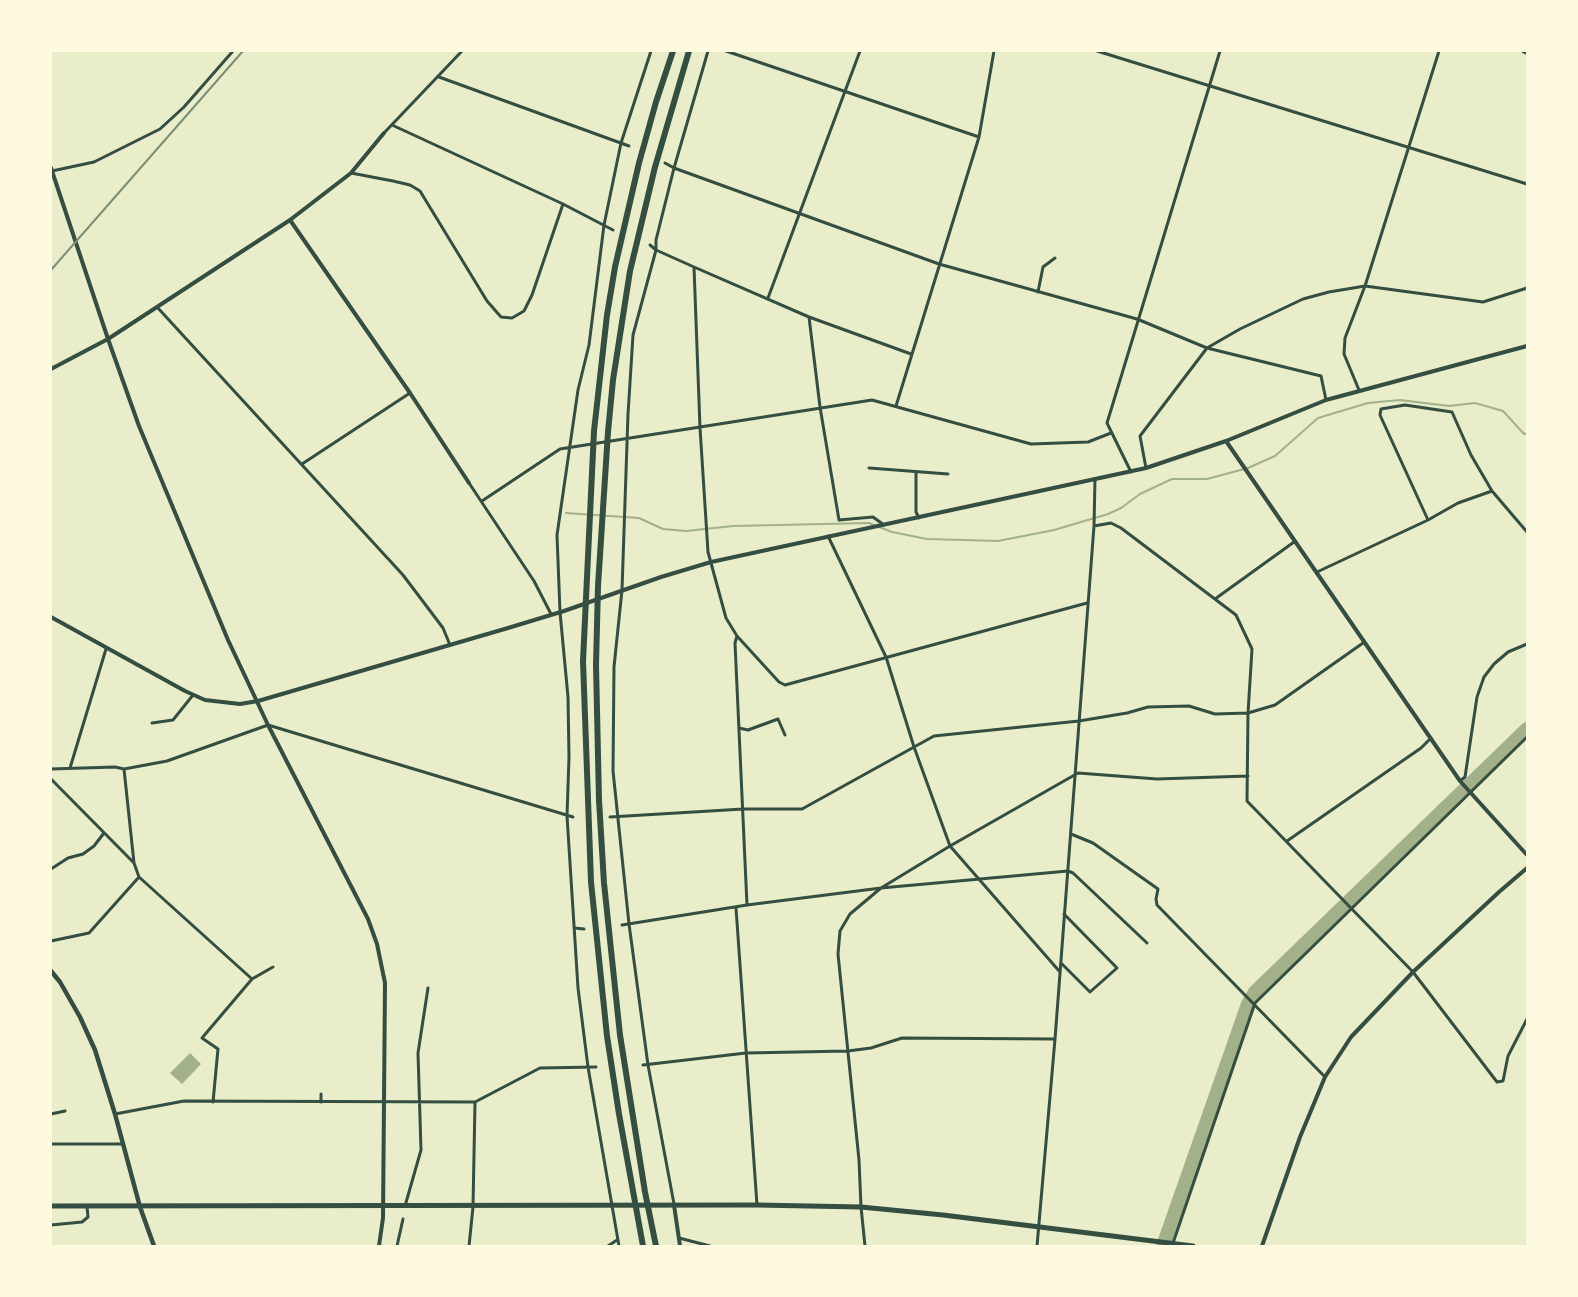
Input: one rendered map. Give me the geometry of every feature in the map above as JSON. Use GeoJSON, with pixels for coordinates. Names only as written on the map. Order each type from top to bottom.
{"type":"FeatureCollection","features":[{"type":"Feature","properties":{"kind":"highway"},"geometry":{"type":"LineString","coordinates":[[643,1246],[632,1193],[607,1036],[591,882],[583,661],[594,431],[615,267],[639,163],[673,51]]}},
{"type":"Feature","properties":{"kind":"highway"},"geometry":{"type":"LineString","coordinates":[[656,1246],[620,1035],[604,883],[596,676],[598,586],[613,380],[630,271],[655,167],[689,51]]}},
{"type":"Feature","properties":{"kind":"main road"},"geometry":{"type":"LineString","coordinates":[[51,971],[80,1017],[95,1050],[140,1207],[154,1246]]}},
{"type":"Feature","properties":{"kind":"main road"},"geometry":{"type":"LineString","coordinates":[[51,1206],[757,1205],[861,1207],[1193,1246]]}},
{"type":"Feature","properties":{"kind":"street"},"geometry":{"type":"LineString","coordinates":[[232,51],[184,107],[160,129],[94,162],[69,169],[51,170],[139,426],[228,640],[268,725],[368,919],[377,944],[385,983],[383,1206],[379,1246]]}},
{"type":"Feature","properties":{"kind":"street"},"geometry":{"type":"LineString","coordinates":[[51,369],[108,339],[157,307],[290,220],[351,173],[384,133],[462,51]]}},
{"type":"Feature","properties":{"kind":"street"},"geometry":{"type":"LineString","coordinates":[[619,1246],[588,1066],[578,988],[567,816],[568,698],[557,535],[578,390],[589,345],[604,225],[621,143],[651,51]]}},
{"type":"Feature","properties":{"kind":"street"},"geometry":{"type":"LineString","coordinates":[[680,1246],[648,1065],[629,924],[613,771],[614,667],[622,590],[633,335],[656,250],[656,240],[674,168],[708,51]]}},
{"type":"Feature","properties":{"kind":"street"},"geometry":{"type":"LineString","coordinates":[[726,51],[979,137]]}},
{"type":"Feature","properties":{"kind":"street"},"geometry":{"type":"LineString","coordinates":[[768,298],[860,51]]}},
{"type":"Feature","properties":{"kind":"street"},"geometry":{"type":"LineString","coordinates":[[896,405],[979,137],[994,51]]}},
{"type":"Feature","properties":{"kind":"street"},"geometry":{"type":"LineString","coordinates":[[1097,51],[1527,184]]}},
{"type":"Feature","properties":{"kind":"street"},"geometry":{"type":"LineString","coordinates":[[1131,472],[1107,423],[1220,51]]}},
{"type":"Feature","properties":{"kind":"street"},"geometry":{"type":"LineString","coordinates":[[1359,390],[1344,354],[1345,338],[1365,286],[1439,51]]}},
{"type":"Feature","properties":{"kind":"street"},"geometry":{"type":"LineString","coordinates":[[1523,51],[1527,53]]}},
{"type":"Feature","properties":{"kind":"street"},"geometry":{"type":"LineString","coordinates":[[439,77],[629,146]]}},
{"type":"Feature","properties":{"kind":"street"},"geometry":{"type":"LineString","coordinates":[[392,125],[563,204],[613,230]]}},
{"type":"Feature","properties":{"kind":"street"},"geometry":{"type":"LineString","coordinates":[[666,163],[674,168],[939,264],[1137,319],[1207,348],[1321,376],[1326,400]]}},
{"type":"Feature","properties":{"kind":"street"},"geometry":{"type":"LineString","coordinates":[[351,173],[410,185],[420,192],[487,301],[501,317],[512,318],[524,312],[563,204]]}},
{"type":"Feature","properties":{"kind":"street"},"geometry":{"type":"LineString","coordinates":[[290,220],[482,501],[534,581],[551,614]]}},
{"type":"Feature","properties":{"kind":"street"},"geometry":{"type":"LineString","coordinates":[[650,245],[656,250],[809,317],[911,354]]}},
{"type":"Feature","properties":{"kind":"street"},"geometry":{"type":"LineString","coordinates":[[1038,292],[1043,267],[1055,258]]}},
{"type":"Feature","properties":{"kind":"street"},"geometry":{"type":"LineString","coordinates":[[694,267],[700,428],[708,552],[726,618],[737,636],[779,682],[785,685],[1088,603]]}},
{"type":"Feature","properties":{"kind":"street"},"geometry":{"type":"LineString","coordinates":[[1146,468],[1140,436],[1207,348],[1240,329],[1303,299],[1365,286],[1483,302],[1527,288]]}},
{"type":"Feature","properties":{"kind":"street"},"geometry":{"type":"LineString","coordinates":[[157,307],[416,590],[443,628],[450,645]]}},
{"type":"Feature","properties":{"kind":"street"},"geometry":{"type":"LineString","coordinates":[[809,317],[820,407],[839,520],[873,517],[885,525]]}},
{"type":"Feature","properties":{"kind":"street"},"geometry":{"type":"LineString","coordinates":[[51,617],[106,649],[205,700],[225,704],[258,701],[562,611],[711,562],[1146,468],[1226,441],[1326,400],[1527,346]]}},
{"type":"Feature","properties":{"kind":"street"},"geometry":{"type":"LineString","coordinates":[[302,464],[410,393]]}},
{"type":"Feature","properties":{"kind":"street"},"geometry":{"type":"LineString","coordinates":[[482,501],[560,449],[872,400],[1031,444],[1088,442],[1111,433]]}},
{"type":"Feature","properties":{"kind":"street"},"geometry":{"type":"LineString","coordinates":[[1428,520],[1380,415],[1381,409],[1405,405],[1450,410],[1471,455],[1492,491],[1527,532]]}},
{"type":"Feature","properties":{"kind":"street"},"geometry":{"type":"LineString","coordinates":[[1226,441],[1460,781],[1527,855]]}},
{"type":"Feature","properties":{"kind":"street"},"geometry":{"type":"LineString","coordinates":[[869,468],[948,474]]}},
{"type":"Feature","properties":{"kind":"street"},"geometry":{"type":"LineString","coordinates":[[916,472],[916,512],[919,518]]}},
{"type":"Feature","properties":{"kind":"street"},"geometry":{"type":"LineString","coordinates":[[1037,1246],[1071,834],[1094,526],[1095,479]]}},
{"type":"Feature","properties":{"kind":"street"},"geometry":{"type":"LineString","coordinates":[[1317,572],[1428,520],[1458,503],[1492,491]]}},
{"type":"Feature","properties":{"kind":"street"},"geometry":{"type":"LineString","coordinates":[[1094,526],[1111,523],[1121,528],[1236,615],[1252,649],[1248,713],[1247,801],[1413,972],[1497,1082],[1503,1081],[1508,1056],[1527,1019]]}},
{"type":"Feature","properties":{"kind":"street"},"geometry":{"type":"LineString","coordinates":[[828,536],[886,657],[914,747],[950,846],[1060,972]]}},
{"type":"Feature","properties":{"kind":"street"},"geometry":{"type":"LineString","coordinates":[[1215,599],[1294,542]]}},
{"type":"Feature","properties":{"kind":"street"},"geometry":{"type":"LineString","coordinates":[[737,636],[735,643],[747,905]]}},
{"type":"Feature","properties":{"kind":"street"},"geometry":{"type":"LineString","coordinates":[[610,817],[743,808],[802,809],[934,736],[1079,721],[1148,707],[1189,706],[1215,714],[1248,713],[1275,705],[1363,643]]}},
{"type":"Feature","properties":{"kind":"street"},"geometry":{"type":"LineString","coordinates":[[1460,781],[1465,777],[1477,697],[1484,677],[1508,652],[1527,644]]}},
{"type":"Feature","properties":{"kind":"street"},"geometry":{"type":"LineString","coordinates":[[70,768],[106,649]]}},
{"type":"Feature","properties":{"kind":"street"},"geometry":{"type":"LineString","coordinates":[[152,723],[173,720],[193,694]]}},
{"type":"Feature","properties":{"kind":"street"},"geometry":{"type":"LineString","coordinates":[[739,728],[748,730],[778,720],[785,735]]}},
{"type":"Feature","properties":{"kind":"street"},"geometry":{"type":"LineString","coordinates":[[51,769],[115,767],[124,769],[167,761],[268,725],[573,817]]}},
{"type":"Feature","properties":{"kind":"street"},"geometry":{"type":"LineString","coordinates":[[1172,1246],[1255,1003],[1527,737]]}},
{"type":"Feature","properties":{"kind":"street"},"geometry":{"type":"LineString","coordinates":[[1287,841],[1421,748],[1431,738]]}},
{"type":"Feature","properties":{"kind":"street"},"geometry":{"type":"LineString","coordinates":[[124,769],[134,863],[139,877],[252,979]]}},
{"type":"Feature","properties":{"kind":"street"},"geometry":{"type":"LineString","coordinates":[[865,1246],[859,1160],[838,954],[840,931],[850,914],[881,888],[1078,773],[1157,779],[1248,776]]}},
{"type":"Feature","properties":{"kind":"street"},"geometry":{"type":"LineString","coordinates":[[51,779],[134,863]]}},
{"type":"Feature","properties":{"kind":"street"},"geometry":{"type":"LineString","coordinates":[[51,869],[68,858],[83,854],[94,846],[104,833]]}},
{"type":"Feature","properties":{"kind":"street"},"geometry":{"type":"LineString","coordinates":[[1071,834],[1094,843],[1158,889],[1157,905],[1325,1077]]}},
{"type":"Feature","properties":{"kind":"street"},"geometry":{"type":"LineString","coordinates":[[1262,1246],[1300,1137],[1325,1077],[1351,1037],[1413,972],[1527,868]]}},
{"type":"Feature","properties":{"kind":"street"},"geometry":{"type":"LineString","coordinates":[[622,925],[747,905],[881,888],[1068,871],[1073,873],[1147,943]]}},
{"type":"Feature","properties":{"kind":"street"},"geometry":{"type":"LineString","coordinates":[[51,941],[89,933],[139,877]]}},
{"type":"Feature","properties":{"kind":"street"},"geometry":{"type":"LineString","coordinates":[[736,907],[757,1205]]}},
{"type":"Feature","properties":{"kind":"street"},"geometry":{"type":"LineString","coordinates":[[1060,963],[1090,992],[1117,968],[1064,914]]}},
{"type":"Feature","properties":{"kind":"street"},"geometry":{"type":"LineString","coordinates":[[574,928],[584,929]]}},
{"type":"Feature","properties":{"kind":"street"},"geometry":{"type":"LineString","coordinates":[[213,1102],[218,1049],[202,1038],[252,979],[273,967]]}},
{"type":"Feature","properties":{"kind":"street"},"geometry":{"type":"LineString","coordinates":[[405,1206],[421,1150],[418,1053],[428,988]]}},
{"type":"Feature","properties":{"kind":"street"},"geometry":{"type":"LineString","coordinates":[[643,1065],[746,1053],[848,1051],[871,1048],[902,1038],[1055,1040]]}},
{"type":"Feature","properties":{"kind":"street"},"geometry":{"type":"LineString","coordinates":[[115,1114],[184,1101],[475,1102],[540,1068],[596,1067]]}},
{"type":"Feature","properties":{"kind":"street"},"geometry":{"type":"LineString","coordinates":[[321,1094],[321,1102]]}},
{"type":"Feature","properties":{"kind":"street"},"geometry":{"type":"LineString","coordinates":[[469,1246],[473,1207],[475,1102]]}},
{"type":"Feature","properties":{"kind":"street"},"geometry":{"type":"LineString","coordinates":[[51,1114],[65,1112]]}},
{"type":"Feature","properties":{"kind":"street"},"geometry":{"type":"LineString","coordinates":[[51,1144],[123,1143]]}},
{"type":"Feature","properties":{"kind":"street"},"geometry":{"type":"LineString","coordinates":[[51,1225],[82,1222],[88,1217],[87,1207]]}},
{"type":"Feature","properties":{"kind":"street"},"geometry":{"type":"LineString","coordinates":[[397,1246],[403,1219]]}},
{"type":"Feature","properties":{"kind":"street"},"geometry":{"type":"LineString","coordinates":[[679,1238],[710,1246]]}},
{"type":"Feature","properties":{"kind":"street"},"geometry":{"type":"LineString","coordinates":[[608,1246],[617,1240]]}},
{"type":"Feature","properties":{"kind":"shaded area"},"geometry":{"type":"Polygon","coordinates":[[[190,1053],[201,1064],[182,1084],[170,1073],[190,1053]]]}},
{"type":"Feature","properties":{"kind":"waterway"},"geometry":{"type":"LineString","coordinates":[[566,513],[639,518],[663,529],[686,531],[733,526],[869,523],[892,532],[927,539],[998,541],[1054,530],[1108,514],[1121,508],[1140,494],[1172,479],[1207,479],[1248,468],[1275,456],[1318,418],[1368,403],[1400,400],[1449,406],[1475,403],[1503,411],[1524,434],[1527,433]]}},
{"type":"Feature","properties":{"kind":"waterway"},"geometry":{"type":"LineString","coordinates":[[1163,1246],[1248,1004],[1255,992],[1527,729]]}},
{"type":"Feature","properties":{"kind":"railway"},"geometry":{"type":"LineString","coordinates":[[51,270],[243,51]]}}]}
